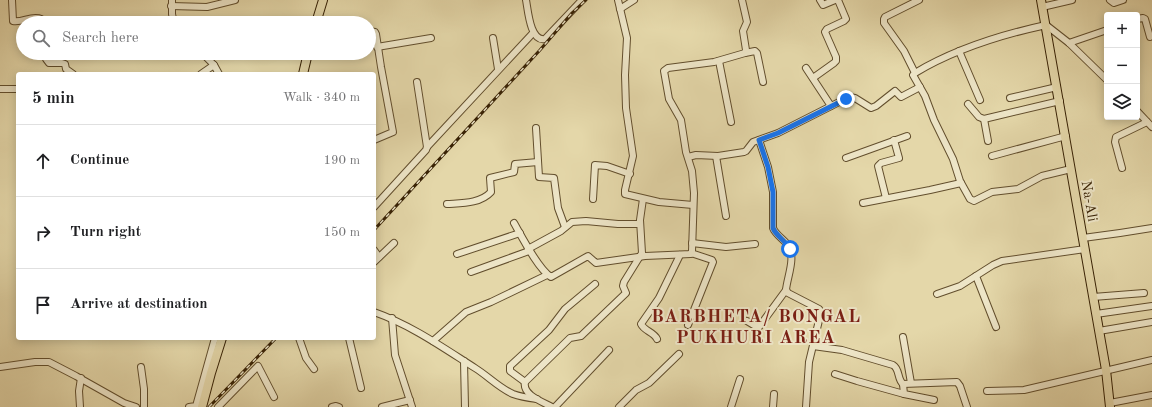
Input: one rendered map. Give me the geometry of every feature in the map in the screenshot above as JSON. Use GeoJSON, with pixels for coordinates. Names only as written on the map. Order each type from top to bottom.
{"type":"FeatureCollection","features":[{"type":"Feature","properties":{"kind":"main road"},"geometry":{"type":"LineString","coordinates":[[318,16],[323,0]]}},
{"type":"Feature","properties":{"kind":"main road","name":"Na-Ali"},"geometry":{"type":"LineString","coordinates":[[1042,4],[1106,370],[1110,405]]}},
{"type":"Feature","properties":{"kind":"main road"},"geometry":{"type":"LineString","coordinates":[[303,72],[306,60]]}},
{"type":"Feature","properties":{"kind":"main road"},"geometry":{"type":"LineString","coordinates":[[198,407],[221,340]]}},
{"type":"Feature","properties":{"kind":"street"},"geometry":{"type":"LineString","coordinates":[[12,0],[13,21],[16,22]]}},
{"type":"Feature","properties":{"kind":"street"},"geometry":{"type":"LineString","coordinates":[[173,16],[172,3],[208,7],[235,0]]}},
{"type":"Feature","properties":{"kind":"street"},"geometry":{"type":"LineString","coordinates":[[526,0],[533,33],[540,40],[545,39],[582,0]]}},
{"type":"Feature","properties":{"kind":"street"},"geometry":{"type":"LineString","coordinates":[[618,0],[627,38],[625,75],[626,108],[633,156],[630,174],[625,190],[626,194],[666,203],[693,205]]}},
{"type":"Feature","properties":{"kind":"street"},"geometry":{"type":"LineString","coordinates":[[620,9],[634,0]]}},
{"type":"Feature","properties":{"kind":"street"},"geometry":{"type":"LineString","coordinates":[[742,0],[747,22],[743,31],[746,50],[745,53]]}},
{"type":"Feature","properties":{"kind":"street"},"geometry":{"type":"LineString","coordinates":[[813,78],[836,60],[826,32],[827,29],[846,19],[836,0],[823,5],[820,0]]}},
{"type":"Feature","properties":{"kind":"street"},"geometry":{"type":"LineString","coordinates":[[918,0],[884,18],[884,23],[904,51],[914,73],[914,77],[925,96],[934,120],[953,159],[961,183],[970,199],[974,200],[992,192],[1018,189],[1042,176],[1071,169]]}},
{"type":"Feature","properties":{"kind":"street"},"geometry":{"type":"LineString","coordinates":[[1042,4],[1072,0]]}},
{"type":"Feature","properties":{"kind":"street"},"geometry":{"type":"LineString","coordinates":[[1110,0],[1114,3],[1123,0]]}},
{"type":"Feature","properties":{"kind":"street"},"geometry":{"type":"LineString","coordinates":[[1140,18],[1145,19],[1150,37]]}},
{"type":"Feature","properties":{"kind":"street"},"geometry":{"type":"LineString","coordinates":[[914,73],[967,47],[1046,25],[1069,43],[1104,77]]}},
{"type":"Feature","properties":{"kind":"street"},"geometry":{"type":"LineString","coordinates":[[1069,43],[1104,31]]}},
{"type":"Feature","properties":{"kind":"street"},"geometry":{"type":"LineString","coordinates":[[376,205],[422,156],[427,147],[498,69],[533,33]]}},
{"type":"Feature","properties":{"kind":"street"},"geometry":{"type":"LineString","coordinates":[[376,34],[393,132],[376,139]]}},
{"type":"Feature","properties":{"kind":"street"},"geometry":{"type":"LineString","coordinates":[[378,47],[431,38]]}},
{"type":"Feature","properties":{"kind":"street"},"geometry":{"type":"LineString","coordinates":[[493,38],[498,69]]}},
{"type":"Feature","properties":{"kind":"street"},"geometry":{"type":"LineString","coordinates":[[691,253],[693,182],[680,117],[669,99],[664,71],[668,68],[719,62],[755,51],[757,53],[763,82]]}},
{"type":"Feature","properties":{"kind":"street"},"geometry":{"type":"LineString","coordinates":[[959,51],[980,100]]}},
{"type":"Feature","properties":{"kind":"street"},"geometry":{"type":"LineString","coordinates":[[47,60],[49,63],[65,64],[65,71]]}},
{"type":"Feature","properties":{"kind":"street"},"geometry":{"type":"LineString","coordinates":[[209,60],[218,72]]}},
{"type":"Feature","properties":{"kind":"street"},"geometry":{"type":"LineString","coordinates":[[719,62],[731,122]]}},
{"type":"Feature","properties":{"kind":"street"},"geometry":{"type":"LineString","coordinates":[[204,72],[214,65]]}},
{"type":"Feature","properties":{"kind":"street"},"geometry":{"type":"LineString","coordinates":[[806,68],[831,106]]}},
{"type":"Feature","properties":{"kind":"street"},"geometry":{"type":"LineString","coordinates":[[418,82],[427,147]]}},
{"type":"Feature","properties":{"kind":"street"},"geometry":{"type":"LineString","coordinates":[[1010,98],[1057,86]]}},
{"type":"Feature","properties":{"kind":"street"},"geometry":{"type":"LineString","coordinates":[[688,157],[696,155],[716,156],[744,152],[751,143],[778,133],[852,97],[870,108],[876,106],[895,91],[901,97],[920,87]]}},
{"type":"Feature","properties":{"kind":"street"},"geometry":{"type":"LineString","coordinates":[[0,89],[16,89]]}},
{"type":"Feature","properties":{"kind":"street"},"geometry":{"type":"LineString","coordinates":[[968,104],[979,117],[984,118],[1060,101]]}},
{"type":"Feature","properties":{"kind":"street"},"geometry":{"type":"LineString","coordinates":[[1122,168],[1115,142],[1116,137],[1150,124],[1140,114]]}},
{"type":"Feature","properties":{"kind":"street"},"geometry":{"type":"LineString","coordinates":[[984,118],[988,141]]}},
{"type":"Feature","properties":{"kind":"street"},"geometry":{"type":"LineString","coordinates":[[536,128],[539,177],[553,178],[555,180],[558,208],[565,227]]}},
{"type":"Feature","properties":{"kind":"street"},"geometry":{"type":"LineString","coordinates":[[846,158],[907,136]]}},
{"type":"Feature","properties":{"kind":"street"},"geometry":{"type":"LineString","coordinates":[[992,156],[1066,136]]}},
{"type":"Feature","properties":{"kind":"street"},"geometry":{"type":"LineString","coordinates":[[747,321],[760,327],[786,290],[791,261],[791,252],[788,245],[774,231],[773,228],[773,192],[768,167],[759,140]]}},
{"type":"Feature","properties":{"kind":"street"},"geometry":{"type":"LineString","coordinates":[[886,198],[878,166],[881,163],[900,158],[894,140]]}},
{"type":"Feature","properties":{"kind":"street"},"geometry":{"type":"LineString","coordinates":[[716,156],[726,216]]}},
{"type":"Feature","properties":{"kind":"street"},"geometry":{"type":"LineString","coordinates":[[447,204],[468,203],[483,197],[491,192],[490,178],[514,172],[515,164],[538,162]]}},
{"type":"Feature","properties":{"kind":"street"},"geometry":{"type":"LineString","coordinates":[[593,200],[595,165],[607,166],[630,174]]}},
{"type":"Feature","properties":{"kind":"street"},"geometry":{"type":"LineString","coordinates":[[863,203],[961,183]]}},
{"type":"Feature","properties":{"kind":"street"},"geometry":{"type":"LineString","coordinates":[[537,399],[526,389],[524,386],[525,382],[570,338],[581,336],[626,293],[623,286],[624,282],[641,256],[642,242],[640,224],[643,199]]}},
{"type":"Feature","properties":{"kind":"street"},"geometry":{"type":"LineString","coordinates":[[471,272],[529,250],[569,223],[576,221],[640,224]]}},
{"type":"Feature","properties":{"kind":"street"},"geometry":{"type":"LineString","coordinates":[[514,223],[529,250],[549,277],[553,277],[588,256],[596,264],[641,256],[680,255],[691,253],[712,260],[713,262],[688,325]]}},
{"type":"Feature","properties":{"kind":"street"},"geometry":{"type":"LineString","coordinates":[[1083,238],[1120,234],[1152,228]]}},
{"type":"Feature","properties":{"kind":"street"},"geometry":{"type":"LineString","coordinates":[[457,254],[520,233]]}},
{"type":"Feature","properties":{"kind":"street"},"geometry":{"type":"LineString","coordinates":[[376,260],[394,243]]}},
{"type":"Feature","properties":{"kind":"street"},"geometry":{"type":"LineString","coordinates":[[692,243],[726,247],[756,244]]}},
{"type":"Feature","properties":{"kind":"street"},"geometry":{"type":"LineString","coordinates":[[937,294],[960,286],[1002,261],[1085,249]]}},
{"type":"Feature","properties":{"kind":"street"},"geometry":{"type":"LineString","coordinates":[[376,253],[379,257]]}},
{"type":"Feature","properties":{"kind":"street"},"geometry":{"type":"LineString","coordinates":[[657,339],[641,324],[660,298],[680,255]]}},
{"type":"Feature","properties":{"kind":"street"},"geometry":{"type":"LineString","coordinates":[[433,341],[466,312],[491,302],[547,275]]}},
{"type":"Feature","properties":{"kind":"street"},"geometry":{"type":"LineString","coordinates":[[976,276],[996,327]]}},
{"type":"Feature","properties":{"kind":"street"},"geometry":{"type":"LineString","coordinates":[[525,382],[510,371],[510,366],[549,330],[565,309],[595,284]]}},
{"type":"Feature","properties":{"kind":"street"},"geometry":{"type":"LineString","coordinates":[[786,290],[788,293],[820,310],[821,315],[808,368],[806,407]]}},
{"type":"Feature","properties":{"kind":"street"},"geometry":{"type":"LineString","coordinates":[[1093,297],[1144,293]]}},
{"type":"Feature","properties":{"kind":"street"},"geometry":{"type":"LineString","coordinates":[[1096,314],[1152,306]]}},
{"type":"Feature","properties":{"kind":"street"},"geometry":{"type":"LineString","coordinates":[[376,313],[392,318],[433,341],[509,391],[519,396],[537,399],[554,407],[609,350]]}},
{"type":"Feature","properties":{"kind":"street"},"geometry":{"type":"LineString","coordinates":[[392,318],[395,354],[412,407]]}},
{"type":"Feature","properties":{"kind":"street"},"geometry":{"type":"LineString","coordinates":[[1099,331],[1152,322]]}},
{"type":"Feature","properties":{"kind":"street"},"geometry":{"type":"LineString","coordinates":[[903,338],[911,383]]}},
{"type":"Feature","properties":{"kind":"street"},"geometry":{"type":"LineString","coordinates":[[189,407],[198,407],[215,340]]}},
{"type":"Feature","properties":{"kind":"street"},"geometry":{"type":"LineString","coordinates":[[300,340],[306,358],[314,369]]}},
{"type":"Feature","properties":{"kind":"street"},"geometry":{"type":"LineString","coordinates":[[350,340],[362,388]]}},
{"type":"Feature","properties":{"kind":"street"},"geometry":{"type":"LineString","coordinates":[[813,346],[842,350],[893,365],[897,369],[900,380],[903,384],[904,394]]}},
{"type":"Feature","properties":{"kind":"street"},"geometry":{"type":"LineString","coordinates":[[619,407],[636,390],[648,383],[679,354]]}},
{"type":"Feature","properties":{"kind":"street"},"geometry":{"type":"LineString","coordinates":[[987,391],[1024,390],[1152,360]]}},
{"type":"Feature","properties":{"kind":"street"},"geometry":{"type":"LineString","coordinates":[[0,367],[42,361],[57,366],[136,407]]}},
{"type":"Feature","properties":{"kind":"street"},"geometry":{"type":"LineString","coordinates":[[464,361],[465,407]]}},
{"type":"Feature","properties":{"kind":"street"},"geometry":{"type":"LineString","coordinates":[[218,407],[258,366],[274,397]]}},
{"type":"Feature","properties":{"kind":"street"},"geometry":{"type":"LineString","coordinates":[[141,367],[144,389],[144,407]]}},
{"type":"Feature","properties":{"kind":"street"},"geometry":{"type":"LineString","coordinates":[[835,374],[857,382],[934,400]]}},
{"type":"Feature","properties":{"kind":"street"},"geometry":{"type":"LineString","coordinates":[[80,407],[79,391],[81,378]]}},
{"type":"Feature","properties":{"kind":"street"},"geometry":{"type":"LineString","coordinates":[[731,407],[740,379]]}},
{"type":"Feature","properties":{"kind":"street"},"geometry":{"type":"LineString","coordinates":[[903,384],[957,382],[960,386],[967,407]]}},
{"type":"Feature","properties":{"kind":"street"},"geometry":{"type":"LineString","coordinates":[[772,407],[774,394]]}},
{"type":"Feature","properties":{"kind":"street"},"geometry":{"type":"LineString","coordinates":[[1110,405],[1152,395]]}},
{"type":"Feature","properties":{"kind":"street"},"geometry":{"type":"LineString","coordinates":[[382,407],[410,400]]}},
{"type":"Feature","properties":{"kind":"street"},"geometry":{"type":"LineString","coordinates":[[332,407],[339,407]]}},
{"type":"Feature","properties":{"kind":"railway"},"geometry":{"type":"LineString","coordinates":[[376,228],[540,50],[572,13],[586,0]]}},
{"type":"Feature","properties":{"kind":"railway"},"geometry":{"type":"LineString","coordinates":[[209,407],[274,340]]}},
{"type":"Feature","properties":{"kind":"district","name":"BARBHETA/ BONGAL PUKHURI AREA"},"geometry":{"type":"Point","coordinates":[756,326]}},
{"type":"Feature","properties":{"kind":"route"},"geometry":{"type":"LineString","coordinates":[[790,249],[774,231],[772,225],[773,192],[766,159],[759,140],[778,133],[846,99]]}}]}
